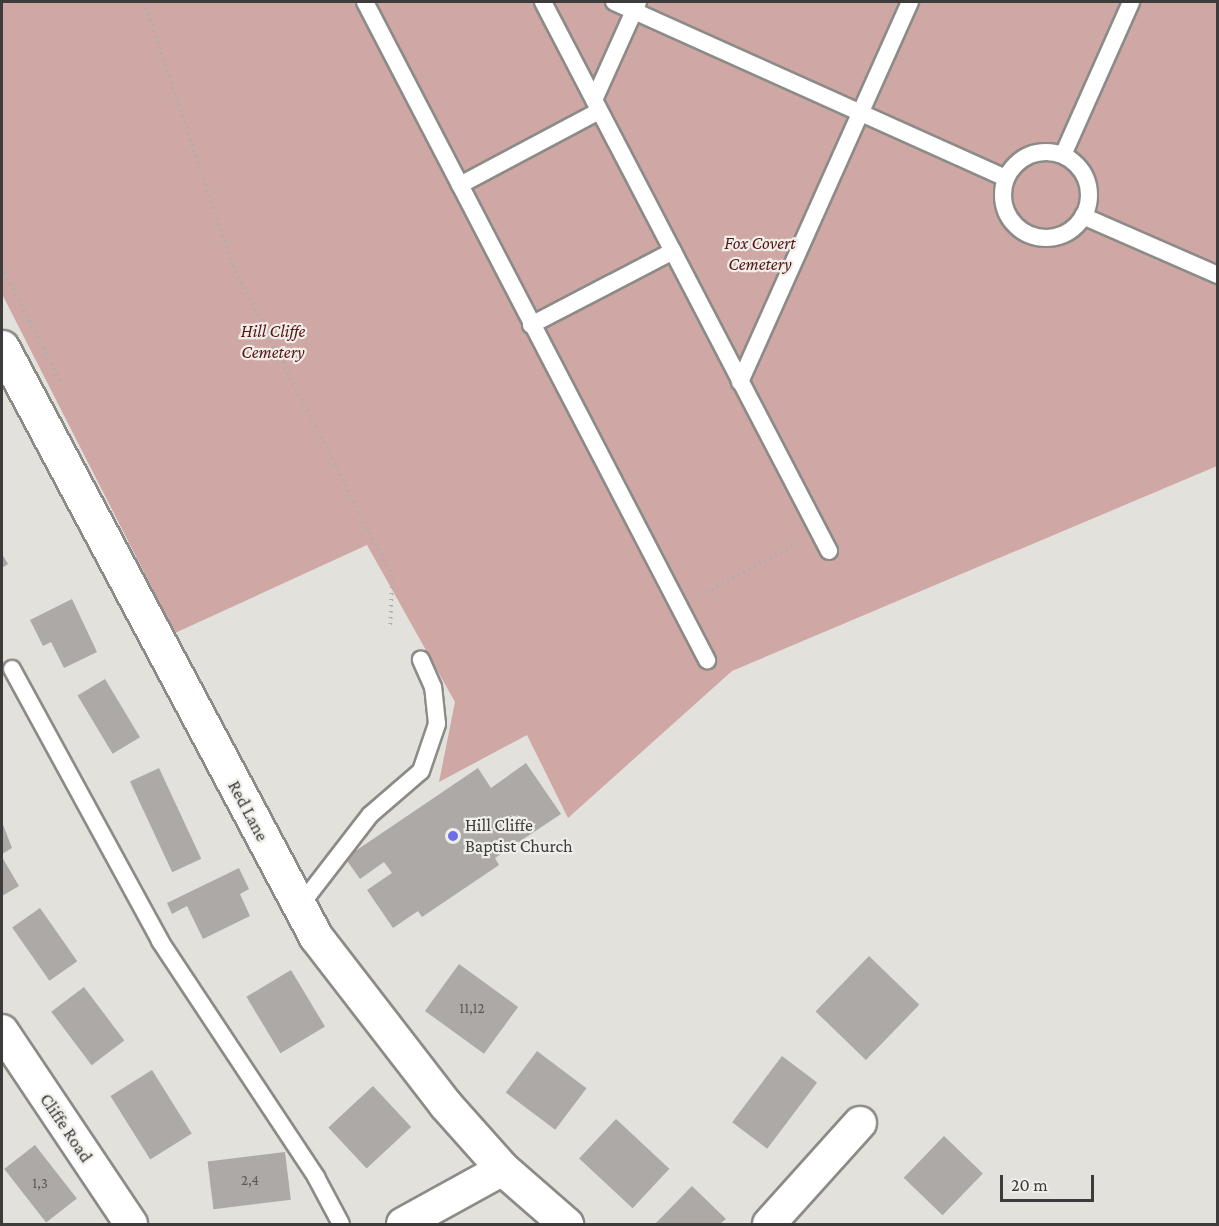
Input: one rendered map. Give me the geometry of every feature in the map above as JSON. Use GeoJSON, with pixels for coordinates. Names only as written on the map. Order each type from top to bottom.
{"type":"FeatureCollection","features":[{"type":"Feature","properties":{"kind":"street","name":"Red Lane"},"geometry":{"type":"LineString","coordinates":[[2,347],[299,907],[352,989],[503,1169],[566,1224]]}},
{"type":"Feature","properties":{"kind":"street","name":"Cliffe Road"},"geometry":{"type":"LineString","coordinates":[[2,1031],[131,1224]]}},
{"type":"Feature","properties":{"kind":"street"},"geometry":{"type":"LineString","coordinates":[[769,1224],[860,1123]]}},
{"type":"Feature","properties":{"kind":"street"},"geometry":{"type":"LineString","coordinates":[[403,1224],[503,1169]]}},
{"type":"Feature","properties":{"kind":"lane"},"geometry":{"type":"LineString","coordinates":[[365,2],[707,660]]}},
{"type":"Feature","properties":{"kind":"lane"},"geometry":{"type":"LineString","coordinates":[[543,2],[829,551]]}},
{"type":"Feature","properties":{"kind":"lane"},"geometry":{"type":"LineString","coordinates":[[614,2],[635,6],[1006,178]]}},
{"type":"Feature","properties":{"kind":"lane"},"geometry":{"type":"LineString","coordinates":[[740,382],[863,113],[910,2]]}},
{"type":"Feature","properties":{"kind":"lane"},"geometry":{"type":"LineString","coordinates":[[1063,155],[1131,2]]}},
{"type":"Feature","properties":{"kind":"lane"},"geometry":{"type":"LineString","coordinates":[[460,185],[596,105],[635,6]]}},
{"type":"Feature","properties":{"kind":"lane"},"geometry":{"type":"LineString","coordinates":[[1050,151],[1063,155],[1079,168],[1088,188],[1083,216],[1062,235],[1047,238],[1020,230],[1004,206],[1006,178],[1023,157],[1050,151]]}},
{"type":"Feature","properties":{"kind":"lane"},"geometry":{"type":"LineString","coordinates":[[1083,216],[1218,275]]}},
{"type":"Feature","properties":{"kind":"lane"},"geometry":{"type":"LineString","coordinates":[[531,325],[673,251]]}},
{"type":"Feature","properties":{"kind":"lane"},"geometry":{"type":"LineString","coordinates":[[299,907],[370,815],[421,771],[437,724],[433,687],[421,660]]}},
{"type":"Feature","properties":{"kind":"lane"},"geometry":{"type":"LineString","coordinates":[[12,669],[160,941],[316,1177],[341,1224]]}},
{"type":"Feature","properties":{"kind":"path"},"geometry":{"type":"LineString","coordinates":[[144,2],[233,266],[392,575],[390,629]]}},
{"type":"Feature","properties":{"kind":"path"},"geometry":{"type":"LineString","coordinates":[[679,607],[819,532]]}},
{"type":"Feature","properties":{"kind":"green space"},"geometry":{"type":"Polygon","coordinates":[[[2,2],[1217,2],[1217,466],[732,671],[568,818],[527,735],[439,782],[455,702],[367,545],[175,633],[2,294],[2,2]]]}},
{"type":"Feature","properties":{"kind":"building"},"geometry":{"type":"Polygon","coordinates":[[[2,554],[8,564],[2,568],[2,554]]]}},
{"type":"Feature","properties":{"kind":"building"},"geometry":{"type":"Polygon","coordinates":[[[72,599],[97,652],[64,668],[51,642],[43,646],[30,620],[72,599]]]}},
{"type":"Feature","properties":{"kind":"building"},"geometry":{"type":"Polygon","coordinates":[[[105,679],[140,737],[113,754],[78,695],[105,679]]]}},
{"type":"Feature","properties":{"kind":"building","name":"Hill Cliffe Baptist Church"},"geometry":{"type":"Polygon","coordinates":[[[526,763],[561,814],[495,858],[499,865],[422,917],[418,911],[393,928],[367,890],[392,873],[384,862],[360,879],[345,858],[478,768],[491,788],[526,763]]]}},
{"type":"Feature","properties":{"kind":"building"},"geometry":{"type":"Polygon","coordinates":[[[159,768],[201,859],[172,872],[130,782],[159,768]]]}},
{"type":"Feature","properties":{"kind":"building"},"geometry":{"type":"Polygon","coordinates":[[[2,822],[12,848],[2,854],[2,822]]]}},
{"type":"Feature","properties":{"kind":"building"},"geometry":{"type":"Polygon","coordinates":[[[2,857],[19,886],[2,896],[2,857]]]}},
{"type":"Feature","properties":{"kind":"building"},"geometry":{"type":"Polygon","coordinates":[[[239,868],[249,889],[240,894],[250,916],[203,939],[187,906],[172,914],[167,903],[239,868]]]}},
{"type":"Feature","properties":{"kind":"building"},"geometry":{"type":"Polygon","coordinates":[[[40,908],[77,961],[49,981],[12,928],[40,908]]]}},
{"type":"Feature","properties":{"kind":"building"},"geometry":{"type":"Polygon","coordinates":[[[869,956],[919,1005],[866,1060],[816,1011],[869,956]]]}},
{"type":"Feature","properties":{"kind":"building"},"geometry":{"type":"Polygon","coordinates":[[[459,964],[518,1007],[484,1054],[425,1011],[459,964]]]}},
{"type":"Feature","properties":{"kind":"building"},"geometry":{"type":"Polygon","coordinates":[[[291,970],[325,1027],[280,1053],[246,997],[291,970]]]}},
{"type":"Feature","properties":{"kind":"building"},"geometry":{"type":"Polygon","coordinates":[[[84,987],[124,1041],[92,1065],[51,1012],[84,987]]]}},
{"type":"Feature","properties":{"kind":"building"},"geometry":{"type":"Polygon","coordinates":[[[537,1051],[587,1088],[555,1130],[506,1093],[537,1051]]]}},
{"type":"Feature","properties":{"kind":"building"},"geometry":{"type":"Polygon","coordinates":[[[782,1056],[817,1082],[767,1149],[732,1122],[782,1056]]]}},
{"type":"Feature","properties":{"kind":"building"},"geometry":{"type":"Polygon","coordinates":[[[152,1070],[192,1134],[150,1160],[110,1096],[152,1070]]]}},
{"type":"Feature","properties":{"kind":"building"},"geometry":{"type":"Polygon","coordinates":[[[373,1086],[411,1127],[367,1169],[328,1128],[373,1086]]]}},
{"type":"Feature","properties":{"kind":"building"},"geometry":{"type":"Polygon","coordinates":[[[616,1119],[669,1169],[633,1208],[579,1158],[616,1119]]]}},
{"type":"Feature","properties":{"kind":"building"},"geometry":{"type":"Polygon","coordinates":[[[944,1136],[983,1174],[943,1215],[904,1178],[944,1136]]]}},
{"type":"Feature","properties":{"kind":"building"},"geometry":{"type":"Polygon","coordinates":[[[35,1145],[77,1199],[46,1223],[4,1169],[35,1145]]]}},
{"type":"Feature","properties":{"kind":"building"},"geometry":{"type":"Polygon","coordinates":[[[285,1152],[291,1200],[213,1209],[208,1162],[285,1152]]]}},
{"type":"Feature","properties":{"kind":"building"},"geometry":{"type":"Polygon","coordinates":[[[692,1186],[726,1219],[720,1224],[655,1224],[692,1186]]]}},
{"type":"Feature","properties":{"kind":"place","name":"Hill Cliffe Baptist Church"},"geometry":{"type":"Point","coordinates":[453,836]}},
{"type":"Feature","properties":{"kind":"park label","name":"Fox Covert Cemetery"},"geometry":{"type":"Point","coordinates":[760,254]}},
{"type":"Feature","properties":{"kind":"park label","name":"Hill Cliffe Cemetery"},"geometry":{"type":"Point","coordinates":[273,342]}}]}
